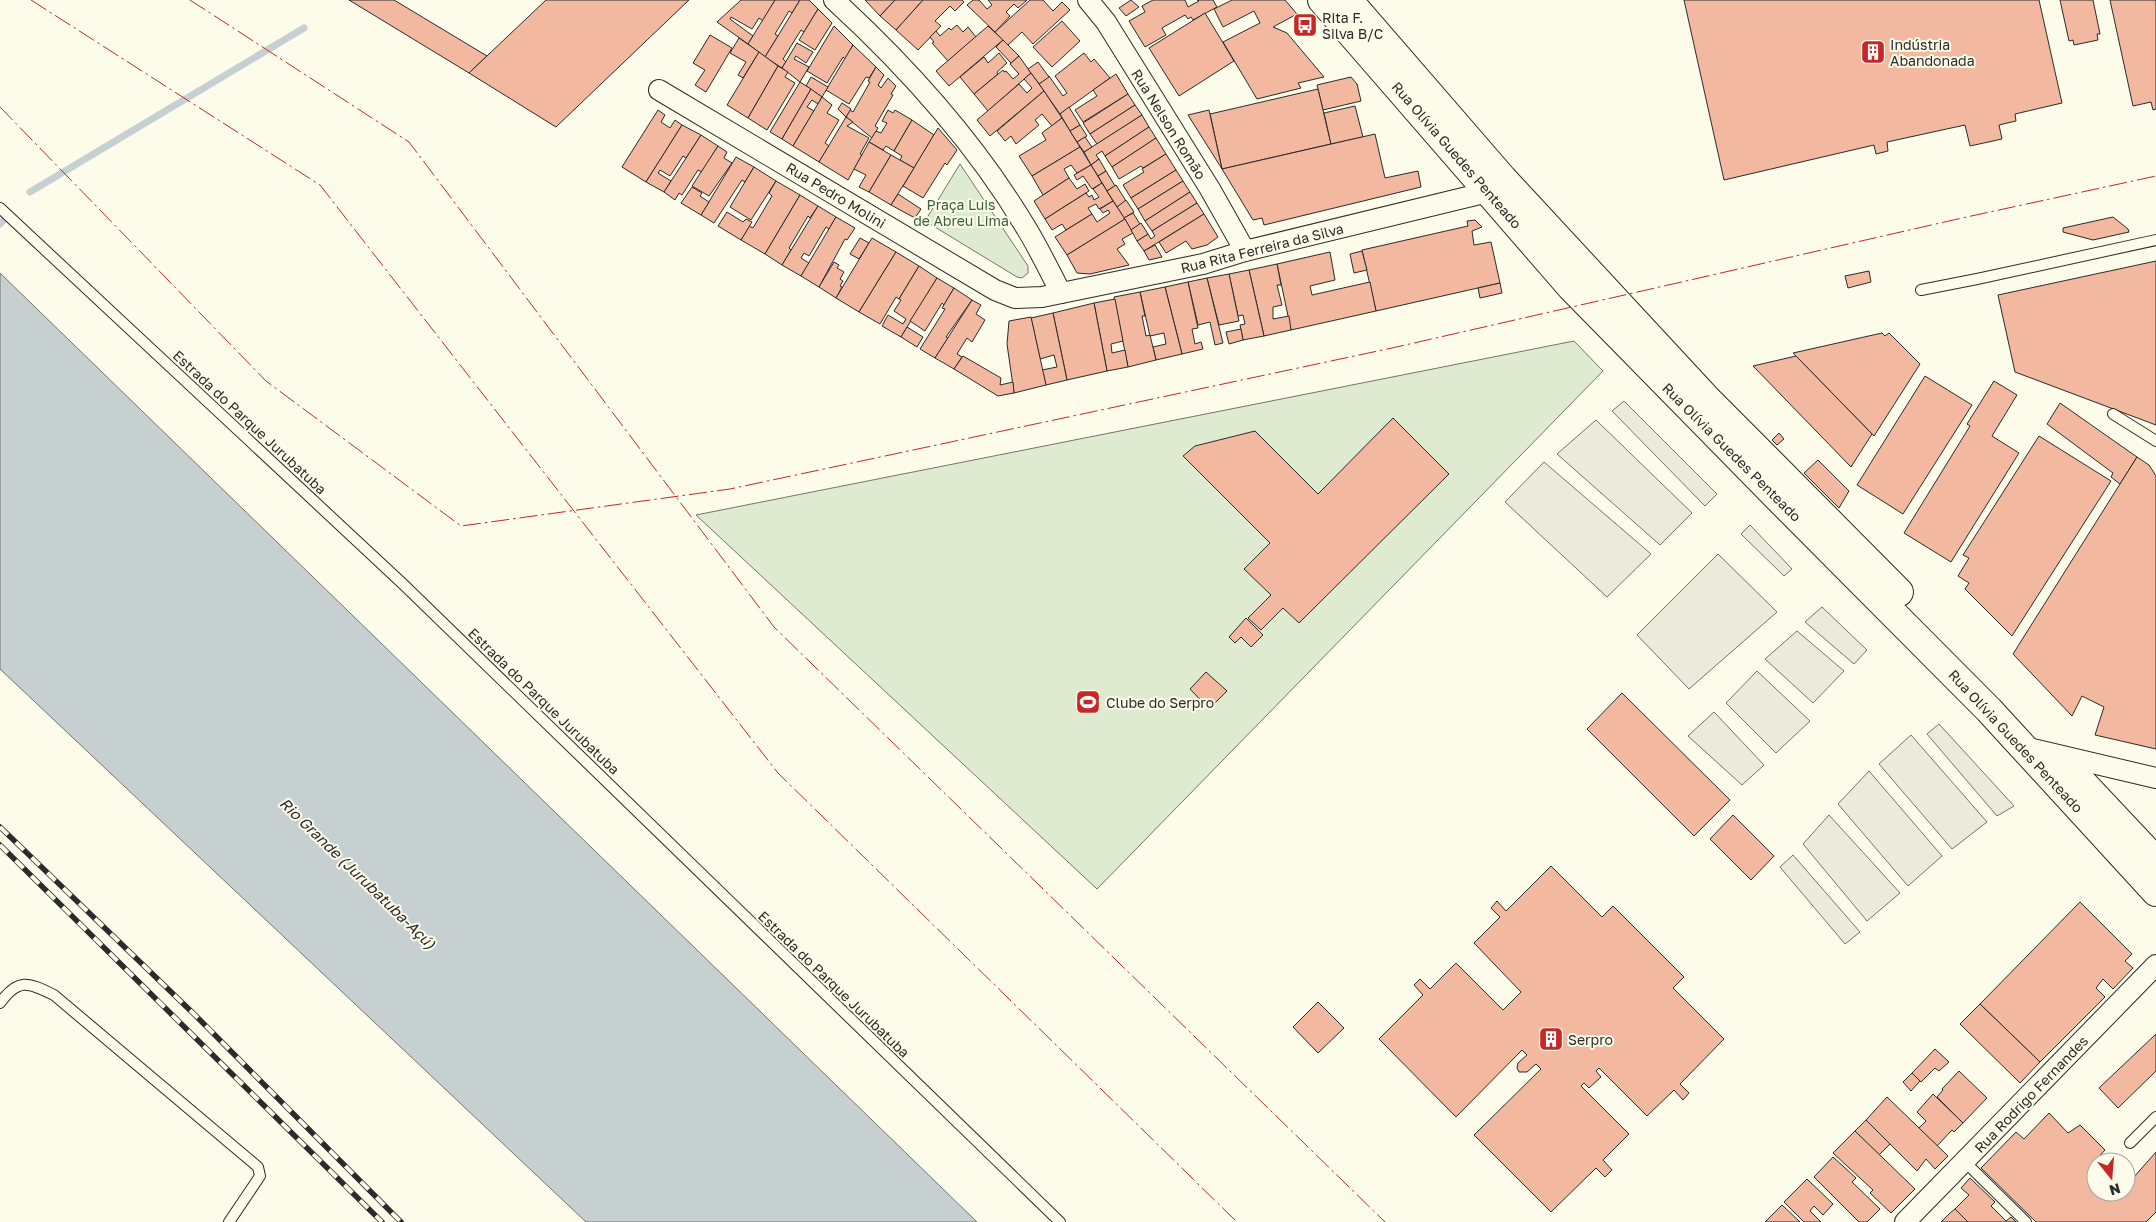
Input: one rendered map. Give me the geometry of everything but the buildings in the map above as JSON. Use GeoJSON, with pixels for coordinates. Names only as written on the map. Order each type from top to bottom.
{"type":"FeatureCollection","features":[{"type":"Feature","properties":{"kind":"main road","name":"Rua Olívia Guedes Penteado"},"geometry":{"type":"LineString","coordinates":[[1322,0],[1496,186],[1706,398],[1928,634],[2024,746],[2156,892]]}},
{"type":"Feature","properties":{"kind":"main road","name":"Rua Olívia Guedes Penteado"},"geometry":{"type":"LineString","coordinates":[[1348,0],[1496,186]]}},
{"type":"Feature","properties":{"kind":"main road","name":"Rua Olívia Guedes Penteado"},"geometry":{"type":"LineString","coordinates":[[1928,634],[2055,753],[2156,860]]}},
{"type":"Feature","properties":{"kind":"street"},"geometry":{"type":"LineString","coordinates":[[834,0],[911,77],[973,149],[1026,226],[1061,293]]}},
{"type":"Feature","properties":{"kind":"street","name":"Rua Nelson Romão"},"geometry":{"type":"LineString","coordinates":[[1088,0],[1106,22],[1210,189],[1245,251]]}},
{"type":"Feature","properties":{"kind":"street","name":"Rua Pedro Molini"},"geometry":{"type":"LineString","coordinates":[[659,90],[995,290],[1014,298]]}},
{"type":"Feature","properties":{"kind":"street","name":"Rua Rita Ferreira da Silva"},"geometry":{"type":"LineString","coordinates":[[1014,298],[1042,297],[1203,264],[1245,251],[1496,186]]}},
{"type":"Feature","properties":{"kind":"street"},"geometry":{"type":"LineString","coordinates":[[2024,746],[2156,778]]}},
{"type":"Feature","properties":{"kind":"street","name":"Rua Rodrigo Fernandes"},"geometry":{"type":"LineString","coordinates":[[1906,1222],[2156,965]]}},
{"type":"Feature","properties":{"kind":"lane","name":"Estrada do Parque Jurubatuba"},"geometry":{"type":"LineString","coordinates":[[0,208],[404,585],[1060,1222]]}},
{"type":"Feature","properties":{"kind":"lane"},"geometry":{"type":"LineString","coordinates":[[1921,290],[1977,280],[2156,240]]}},
{"type":"Feature","properties":{"kind":"lane"},"geometry":{"type":"LineString","coordinates":[[2113,414],[2156,441]]}},
{"type":"Feature","properties":{"kind":"lane"},"geometry":{"type":"LineString","coordinates":[[0,1003],[11,988],[24,984],[37,986],[54,995],[258,1167],[260,1176],[229,1222]]}},
{"type":"Feature","properties":{"kind":"lane"},"geometry":{"type":"LineString","coordinates":[[2130,1143],[2156,1117]]}},
{"type":"Feature","properties":{"kind":"lane"},"geometry":{"type":"LineString","coordinates":[[1965,1162],[2026,1222]]}},
{"type":"Feature","properties":{"kind":"green space","name":"Praça Luis de Abreu Lima"},"geometry":{"type":"Polygon","coordinates":[[[960,164],[1028,266],[1028,273],[1022,278],[1017,277],[925,221],[960,164]]]}},
{"type":"Feature","properties":{"kind":"green space","name":"Clube do Serpro"},"geometry":{"type":"Polygon","coordinates":[[[1574,341],[1603,371],[1097,889],[696,515],[1574,341]]]}},
{"type":"Feature","properties":{"kind":"shaded area"},"geometry":{"type":"Polygon","coordinates":[[[1624,401],[1717,494],[1705,506],[1612,411],[1624,401]]]}},
{"type":"Feature","properties":{"kind":"shaded area"},"geometry":{"type":"Polygon","coordinates":[[[1596,420],[1692,513],[1660,545],[1557,454],[1596,420]]]}},
{"type":"Feature","properties":{"kind":"shaded area"},"geometry":{"type":"Polygon","coordinates":[[[1544,462],[1651,554],[1607,597],[1505,502],[1544,462]]]}},
{"type":"Feature","properties":{"kind":"shaded area"},"geometry":{"type":"Polygon","coordinates":[[[1750,525],[1792,569],[1784,576],[1741,534],[1750,525]]]}},
{"type":"Feature","properties":{"kind":"shaded area"},"geometry":{"type":"Polygon","coordinates":[[[1718,554],[1777,612],[1689,689],[1637,635],[1718,554]]]}},
{"type":"Feature","properties":{"kind":"shaded area"},"geometry":{"type":"Polygon","coordinates":[[[1822,607],[1867,650],[1854,664],[1805,622],[1822,607]]]}},
{"type":"Feature","properties":{"kind":"shaded area"},"geometry":{"type":"Polygon","coordinates":[[[1797,631],[1844,671],[1813,703],[1765,659],[1797,631]]]}},
{"type":"Feature","properties":{"kind":"shaded area"},"geometry":{"type":"Polygon","coordinates":[[[1757,671],[1810,721],[1776,753],[1726,703],[1757,671]]]}},
{"type":"Feature","properties":{"kind":"shaded area"},"geometry":{"type":"Polygon","coordinates":[[[1714,712],[1764,765],[1742,785],[1688,736],[1714,712]]]}},
{"type":"Feature","properties":{"kind":"shaded area"},"geometry":{"type":"Polygon","coordinates":[[[1939,724],[2014,806],[1997,816],[1927,734],[1939,724]]]}},
{"type":"Feature","properties":{"kind":"shaded area"},"geometry":{"type":"Polygon","coordinates":[[[1911,735],[1987,822],[1952,849],[1879,764],[1911,735]]]}},
{"type":"Feature","properties":{"kind":"shaded area"},"geometry":{"type":"Polygon","coordinates":[[[1869,771],[1942,856],[1908,886],[1838,804],[1869,771]]]}},
{"type":"Feature","properties":{"kind":"shaded area"},"geometry":{"type":"Polygon","coordinates":[[[1829,815],[1900,893],[1867,921],[1803,844],[1829,815]]]}},
{"type":"Feature","properties":{"kind":"shaded area"},"geometry":{"type":"Polygon","coordinates":[[[1793,855],[1860,932],[1845,944],[1780,867],[1793,855]]]}},
{"type":"Feature","properties":{"kind":"water","name":"Rio Grande (Jurubatuba-Açú)"},"geometry":{"type":"Polygon","coordinates":[[[0,273],[977,1222],[586,1222],[0,669],[0,273]]]}},
{"type":"Feature","properties":{"kind":"waterway"},"geometry":{"type":"LineString","coordinates":[[30,192],[304,28]]}},
{"type":"Feature","properties":{"kind":"waterway"},"geometry":{"type":"LineString","coordinates":[[0,224],[5,219]]}},
{"type":"Feature","properties":{"kind":"railway"},"geometry":{"type":"LineString","coordinates":[[0,827],[195,1015],[401,1222]]}},
{"type":"Feature","properties":{"kind":"railway"},"geometry":{"type":"LineString","coordinates":[[0,845],[382,1222]]}},
{"type":"Feature","properties":{"kind":"power"},"geometry":{"type":"LineString","coordinates":[[31,0],[320,185],[778,773],[1237,1222]]}},
{"type":"Feature","properties":{"kind":"power"},"geometry":{"type":"LineString","coordinates":[[190,0],[409,142],[774,627],[1385,1222]]}},
{"type":"Feature","properties":{"kind":"power"},"geometry":{"type":"LineString","coordinates":[[0,107],[266,381],[461,526],[730,489],[1392,348],[1962,218],[2156,176]]}},
{"type":"Feature","properties":{"kind":"place","name":"Rita F. Silva B/C"},"geometry":{"type":"Point","coordinates":[1305,25]}},
{"type":"Feature","properties":{"kind":"place","name":"Indústria Abandonada"},"geometry":{"type":"Point","coordinates":[1873,52]}},
{"type":"Feature","properties":{"kind":"place","name":"Clube do Serpro"},"geometry":{"type":"Point","coordinates":[1088,702]}},
{"type":"Feature","properties":{"kind":"place","name":"Serpro"},"geometry":{"type":"Point","coordinates":[1551,1039]}}]}
